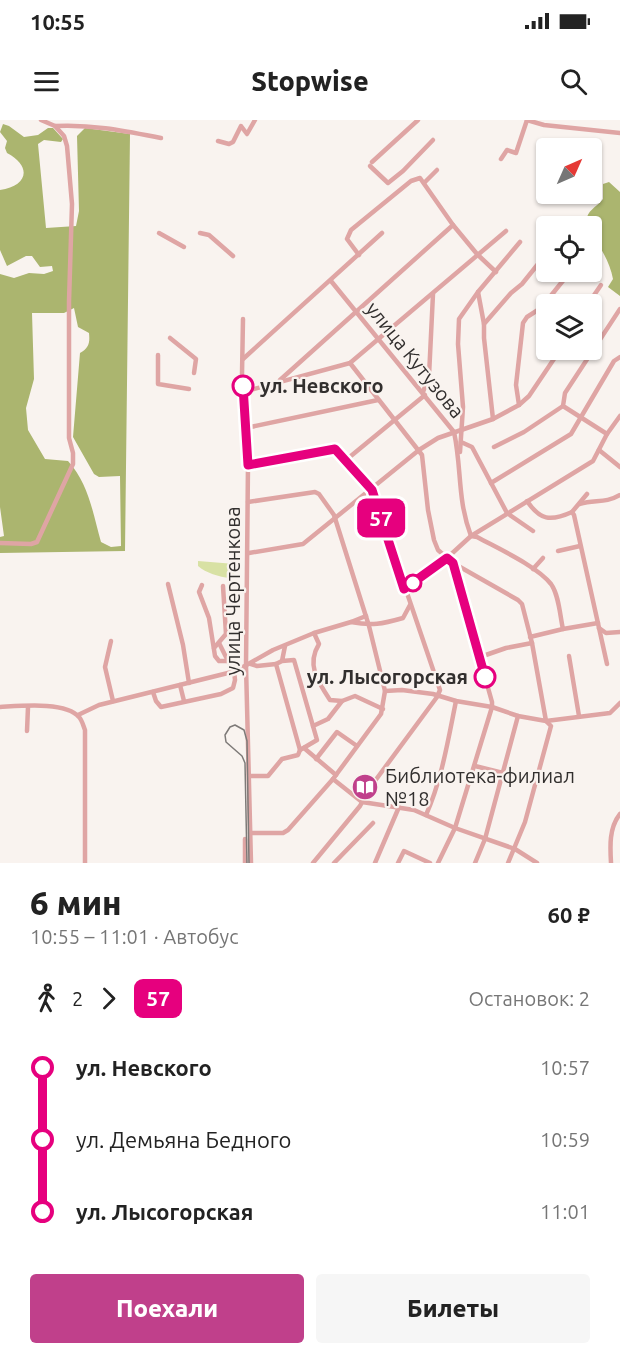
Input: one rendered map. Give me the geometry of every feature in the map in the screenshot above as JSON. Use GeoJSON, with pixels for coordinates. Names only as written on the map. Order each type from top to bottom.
{"type":"FeatureCollection","features":[{"type":"Feature","properties":{"kind":"street"},"geometry":{"type":"LineString","coordinates":[[0,543],[30,544],[37,542],[74,464],[74,453],[69,438],[72,204],[67,146],[64,136],[55,126],[41,120]]}},
{"type":"Feature","properties":{"kind":"street"},"geometry":{"type":"LineString","coordinates":[[218,141],[229,144],[233,142],[241,126],[247,134],[255,120]]}},
{"type":"Feature","properties":{"kind":"street"},"geometry":{"type":"LineString","coordinates":[[418,120],[371,164],[388,183],[433,140]]}},
{"type":"Feature","properties":{"kind":"street"},"geometry":{"type":"LineString","coordinates":[[501,159],[507,150],[516,153],[527,120],[620,133]]}},
{"type":"Feature","properties":{"kind":"street"},"geometry":{"type":"LineString","coordinates":[[55,126],[113,128],[161,138]]}},
{"type":"Feature","properties":{"kind":"street"},"geometry":{"type":"LineString","coordinates":[[424,183],[437,170]]}},
{"type":"Feature","properties":{"kind":"street"},"geometry":{"type":"LineString","coordinates":[[403,171],[411,181]]}},
{"type":"Feature","properties":{"kind":"street"},"geometry":{"type":"LineString","coordinates":[[359,255],[347,239],[351,230],[411,181],[420,178],[453,225],[477,254],[496,272]]}},
{"type":"Feature","properties":{"kind":"street"},"geometry":{"type":"LineString","coordinates":[[278,382],[453,225]]}},
{"type":"Feature","properties":{"kind":"street"},"geometry":{"type":"LineString","coordinates":[[243,392],[350,363],[380,340],[506,231]]}},
{"type":"Feature","properties":{"kind":"street"},"geometry":{"type":"LineString","coordinates":[[159,233],[177,241],[184,247]]}},
{"type":"Feature","properties":{"kind":"street"},"geometry":{"type":"LineString","coordinates":[[200,233],[209,235],[233,256]]}},
{"type":"Feature","properties":{"kind":"street"},"geometry":{"type":"LineString","coordinates":[[243,359],[382,233]]}},
{"type":"Feature","properties":{"kind":"street"},"geometry":{"type":"LineString","coordinates":[[459,457],[463,428],[458,328],[462,313],[520,242]]}},
{"type":"Feature","properties":{"kind":"street"},"geometry":{"type":"LineString","coordinates":[[484,324],[536,266]]}},
{"type":"Feature","properties":{"kind":"street","name":"улица Кутузова"},"geometry":{"type":"LineString","coordinates":[[331,281],[454,432],[459,457],[460,499],[471,536]]}},
{"type":"Feature","properties":{"kind":"street"},"geometry":{"type":"LineString","coordinates":[[519,405],[516,385],[523,323],[527,317],[541,308],[562,282]]}},
{"type":"Feature","properties":{"kind":"street"},"geometry":{"type":"LineString","coordinates":[[595,294],[601,285]]}},
{"type":"Feature","properties":{"kind":"street"},"geometry":{"type":"LineString","coordinates":[[478,292],[484,324],[493,418]]}},
{"type":"Feature","properties":{"kind":"street"},"geometry":{"type":"LineString","coordinates":[[346,460],[424,394],[429,376],[433,294]]}},
{"type":"Feature","properties":{"kind":"street"},"geometry":{"type":"LineString","coordinates":[[494,447],[524,432],[563,406],[565,393],[620,309]]}},
{"type":"Feature","properties":{"kind":"street","name":"улица Чертенкова"},"geometry":{"type":"LineString","coordinates":[[243,319],[243,392],[248,465],[250,863]]}},
{"type":"Feature","properties":{"kind":"street"},"geometry":{"type":"LineString","coordinates":[[170,338],[196,358],[194,373]]}},
{"type":"Feature","properties":{"kind":"street"},"geometry":{"type":"LineString","coordinates":[[158,355],[158,384],[189,388]]}},
{"type":"Feature","properties":{"kind":"street"},"geometry":{"type":"LineString","coordinates":[[491,483],[571,434],[614,361],[620,357]]}},
{"type":"Feature","properties":{"kind":"street"},"geometry":{"type":"LineString","coordinates":[[249,554],[303,544],[419,450],[438,438],[493,418],[519,405],[529,396],[553,360]]}},
{"type":"Feature","properties":{"kind":"street"},"geometry":{"type":"LineString","coordinates":[[350,363],[419,450],[424,464],[428,510],[438,550],[453,563],[518,600],[524,608],[546,721],[551,726],[515,849],[508,863]]}},
{"type":"Feature","properties":{"kind":"street"},"geometry":{"type":"LineString","coordinates":[[246,428],[378,400]]}},
{"type":"Feature","properties":{"kind":"street"},"geometry":{"type":"LineString","coordinates":[[563,406],[608,434]]}},
{"type":"Feature","properties":{"kind":"street"},"geometry":{"type":"LineString","coordinates":[[404,589],[447,558],[471,536],[593,461],[620,416]]}},
{"type":"Feature","properties":{"kind":"street"},"geometry":{"type":"LineString","coordinates":[[461,442],[472,447],[507,513],[532,531]]}},
{"type":"Feature","properties":{"kind":"street"},"geometry":{"type":"LineString","coordinates":[[248,465],[335,449],[372,490],[440,690],[362,802],[313,863]]}},
{"type":"Feature","properties":{"kind":"street"},"geometry":{"type":"LineString","coordinates":[[599,450],[620,467]]}},
{"type":"Feature","properties":{"kind":"street"},"geometry":{"type":"LineString","coordinates":[[248,502],[315,492],[319,494],[334,515],[369,626],[385,691],[383,709],[334,777],[286,832],[250,833]]}},
{"type":"Feature","properties":{"kind":"street"},"geometry":{"type":"LineString","coordinates":[[526,501],[537,514],[550,519],[572,512],[587,494]]}},
{"type":"Feature","properties":{"kind":"street"},"geometry":{"type":"LineString","coordinates":[[580,504],[609,501],[620,495]]}},
{"type":"Feature","properties":{"kind":"street"},"geometry":{"type":"LineString","coordinates":[[572,512],[577,523],[580,546],[607,664]]}},
{"type":"Feature","properties":{"kind":"street"},"geometry":{"type":"LineString","coordinates":[[471,536],[477,537],[533,569],[551,585],[563,629]]}},
{"type":"Feature","properties":{"kind":"street"},"geometry":{"type":"LineString","coordinates":[[558,551],[580,546]]}},
{"type":"Feature","properties":{"kind":"street"},"geometry":{"type":"LineString","coordinates":[[533,569],[543,558]]}},
{"type":"Feature","properties":{"kind":"street"},"geometry":{"type":"LineString","coordinates":[[438,863],[455,828],[492,707],[453,563]]}},
{"type":"Feature","properties":{"kind":"street"},"geometry":{"type":"LineString","coordinates":[[168,584],[183,645],[189,683]]}},
{"type":"Feature","properties":{"kind":"street"},"geometry":{"type":"LineString","coordinates":[[202,585],[199,592],[209,618],[214,648],[219,661],[228,661]]}},
{"type":"Feature","properties":{"kind":"street"},"geometry":{"type":"LineString","coordinates":[[214,648],[226,634],[224,586]]}},
{"type":"Feature","properties":{"kind":"street"},"geometry":{"type":"LineString","coordinates":[[351,622],[369,626],[403,618],[410,605]]}},
{"type":"Feature","properties":{"kind":"street"},"geometry":{"type":"LineString","coordinates":[[78,715],[113,701],[235,671],[273,650],[314,633],[366,616]]}},
{"type":"Feature","properties":{"kind":"street"},"geometry":{"type":"LineString","coordinates":[[480,657],[563,629],[598,626],[606,633],[620,632]]}},
{"type":"Feature","properties":{"kind":"street"},"geometry":{"type":"LineString","coordinates":[[314,633],[319,644],[313,654],[313,664],[320,686],[330,700],[331,716]]}},
{"type":"Feature","properties":{"kind":"street"},"geometry":{"type":"LineString","coordinates":[[111,641],[105,667],[113,701]]}},
{"type":"Feature","properties":{"kind":"street"},"geometry":{"type":"LineString","coordinates":[[153,692],[161,707],[230,690],[235,680],[235,671],[219,643]]}},
{"type":"Feature","properties":{"kind":"street"},"geometry":{"type":"LineString","coordinates":[[282,661],[285,646]]}},
{"type":"Feature","properties":{"kind":"street"},"geometry":{"type":"LineString","coordinates":[[569,656],[579,716]]}},
{"type":"Feature","properties":{"kind":"street"},"geometry":{"type":"LineString","coordinates":[[248,665],[276,664],[294,660],[317,740],[298,754],[282,759],[268,777],[250,776]]}},
{"type":"Feature","properties":{"kind":"street"},"geometry":{"type":"LineString","coordinates":[[276,664],[302,749],[362,802],[414,810],[455,828],[515,849],[537,863]]}},
{"type":"Feature","properties":{"kind":"street"},"geometry":{"type":"LineString","coordinates":[[180,685],[184,701]]}},
{"type":"Feature","properties":{"kind":"street"},"geometry":{"type":"LineString","coordinates":[[385,691],[402,690],[433,694],[437,697],[492,707],[518,716],[546,721],[610,713],[620,703]]}},
{"type":"Feature","properties":{"kind":"street"},"geometry":{"type":"LineString","coordinates":[[330,700],[342,701],[355,696],[383,709]]}},
{"type":"Feature","properties":{"kind":"street"},"geometry":{"type":"LineString","coordinates":[[313,726],[328,719],[342,701]]}},
{"type":"Feature","properties":{"kind":"street"},"geometry":{"type":"LineString","coordinates":[[426,815],[441,772],[456,701]]}},
{"type":"Feature","properties":{"kind":"street"},"geometry":{"type":"LineString","coordinates":[[27,731],[28,706]]}},
{"type":"Feature","properties":{"kind":"street"},"geometry":{"type":"LineString","coordinates":[[0,708],[57,707],[71,710],[78,715],[85,730],[85,863]]}},
{"type":"Feature","properties":{"kind":"street"},"geometry":{"type":"LineString","coordinates":[[475,863],[485,839],[518,716]]}},
{"type":"Feature","properties":{"kind":"street"},"geometry":{"type":"LineString","coordinates":[[316,759],[337,732],[357,746]]}},
{"type":"Feature","properties":{"kind":"street"},"geometry":{"type":"LineString","coordinates":[[475,766],[503,773]]}},
{"type":"Feature","properties":{"kind":"street"},"geometry":{"type":"LineString","coordinates":[[375,863],[399,807]]}},
{"type":"Feature","properties":{"kind":"street"},"geometry":{"type":"LineString","coordinates":[[611,863],[609,841],[616,819],[620,814]]}},
{"type":"Feature","properties":{"kind":"street"},"geometry":{"type":"LineString","coordinates":[[334,863],[373,823]]}},
{"type":"Feature","properties":{"kind":"street"},"geometry":{"type":"LineString","coordinates":[[245,839],[245,863]]}},
{"type":"Feature","properties":{"kind":"street"},"geometry":{"type":"LineString","coordinates":[[398,863],[404,851],[430,863]]}},
{"type":"Feature","properties":{"kind":"green space"},"geometry":{"type":"Polygon","coordinates":[[[3,124],[24,137],[38,135],[48,128],[53,128],[63,139],[61,142],[44,140],[38,144],[46,228],[76,226],[79,211],[77,136],[85,128],[130,134],[125,551],[0,553],[0,537],[4,536],[0,507],[0,274],[14,278],[29,273],[44,274],[53,271],[52,266],[40,267],[32,256],[26,256],[7,266],[0,250],[0,190],[9,188],[21,180],[23,170],[21,164],[7,153],[5,148],[7,141],[0,132],[3,124]],[[74,308],[64,313],[32,313],[34,379],[26,408],[28,430],[45,459],[68,461],[81,479],[101,542],[111,547],[121,546],[120,476],[99,477],[94,474],[73,437],[80,353],[87,347],[89,340],[89,333],[78,327],[74,308]]]}},
{"type":"Feature","properties":{"kind":"green space"},"geometry":{"type":"Polygon","coordinates":[[[609,182],[620,192],[620,296],[608,287],[613,279],[602,250],[602,216],[588,216],[598,204],[602,204],[603,184],[609,182]]]}},
{"type":"Feature","properties":{"kind":"green space"},"geometry":{"type":"Polygon","coordinates":[[[198,561],[235,564],[237,570],[230,578],[221,577],[198,566],[198,561]]]}},
{"type":"Feature","properties":{"kind":"tram line"},"geometry":{"type":"LineString","coordinates":[[247,863],[245,763],[242,756],[226,742],[225,735],[230,727],[235,725],[244,730],[247,741],[249,863]]}},
{"type":"Feature","properties":{"kind":"bus line","name":"57"},"geometry":{"type":"LineString","coordinates":[[243,386],[248,465],[335,449],[372,490],[404,589],[447,558],[453,563],[485,677]]}},
{"type":"Feature","properties":{"kind":"place","name":"ул. Невского"},"geometry":{"type":"Point","coordinates":[243,386]}},
{"type":"Feature","properties":{"kind":"place","name":"ул. Лысогорская"},"geometry":{"type":"Point","coordinates":[485,677]}},
{"type":"Feature","properties":{"kind":"place","name":"Библиотека-филиал №18"},"geometry":{"type":"Point","coordinates":[365,787]}}]}
